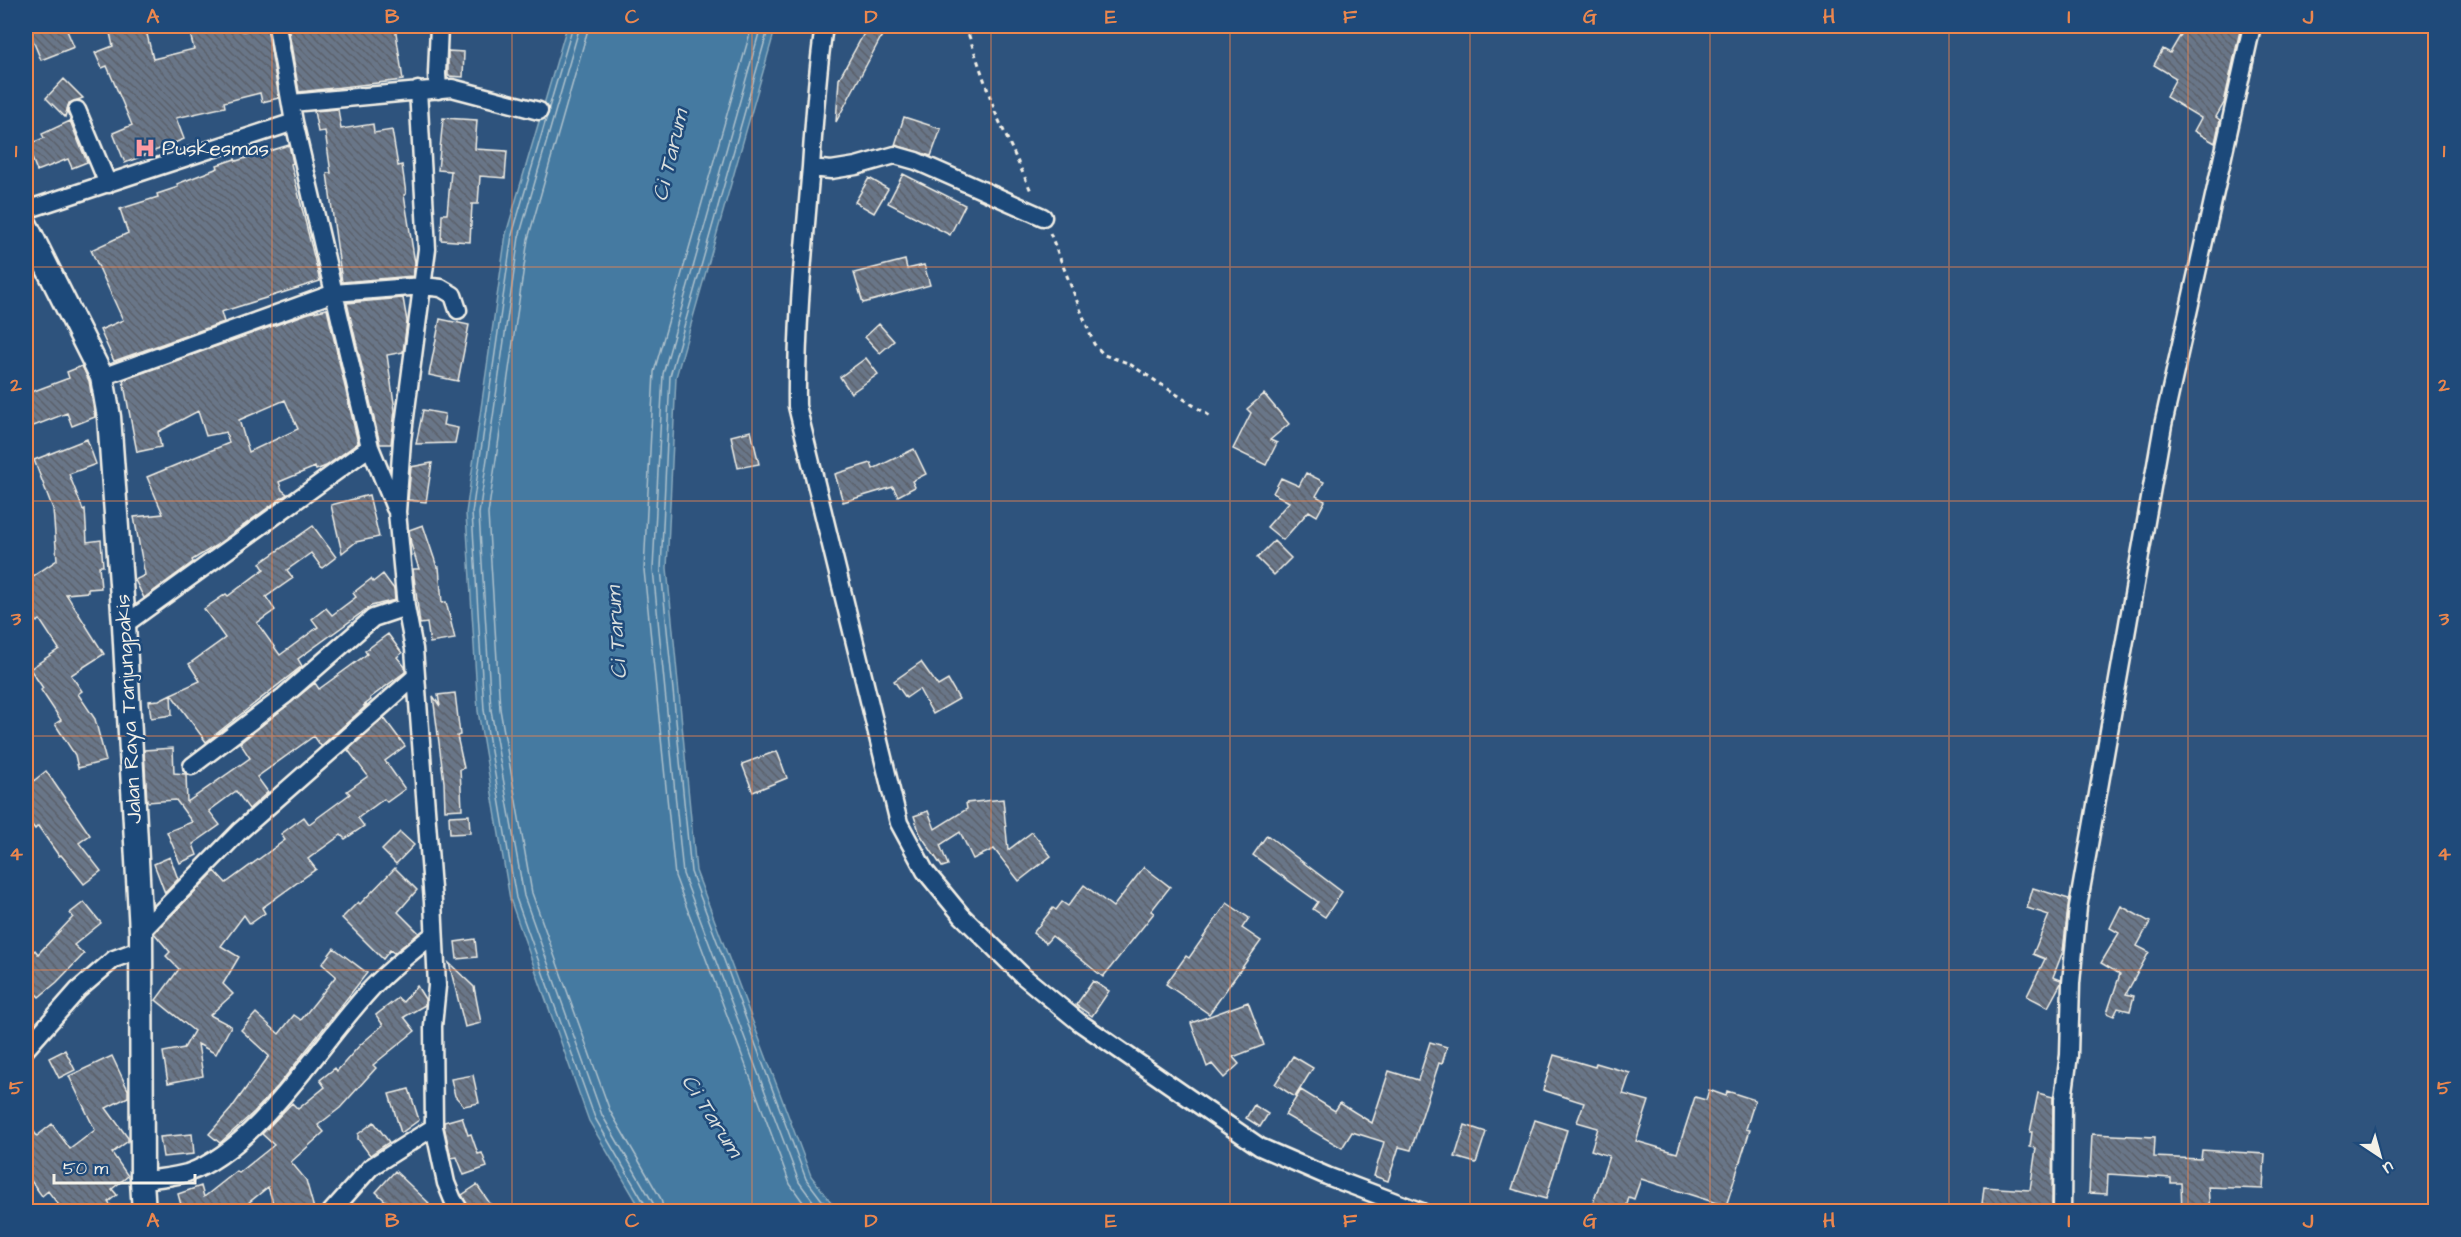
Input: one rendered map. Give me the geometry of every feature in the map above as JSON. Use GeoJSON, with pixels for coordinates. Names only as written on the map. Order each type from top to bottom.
{"type":"FeatureCollection","features":[{"type":"Feature","properties":{"kind":"street"},"geometry":{"type":"LineString","coordinates":[[277,26],[294,122],[370,447],[397,512]]}},
{"type":"Feature","properties":{"kind":"street"},"geometry":{"type":"LineString","coordinates":[[438,90],[439,26]]}},
{"type":"Feature","properties":{"kind":"street"},"geometry":{"type":"LineString","coordinates":[[825,26],[815,88],[811,168],[796,344],[797,406],[899,823],[925,871],[962,916],[1023,976],[1079,1022],[1260,1147],[1327,1176],[1422,1212]]}},
{"type":"Feature","properties":{"kind":"street"},"geometry":{"type":"LineString","coordinates":[[2062,1212],[2063,1099],[2069,1055],[2071,983],[2078,907],[2163,425],[2253,26]]}},
{"type":"Feature","properties":{"kind":"street"},"geometry":{"type":"LineString","coordinates":[[292,103],[452,88],[539,111]]}},
{"type":"Feature","properties":{"kind":"street"},"geometry":{"type":"LineString","coordinates":[[418,90],[427,249],[402,440],[397,512],[406,607],[414,649],[425,774],[436,986],[433,1026],[434,1127],[446,1183],[461,1212]]}},
{"type":"Feature","properties":{"kind":"street"},"geometry":{"type":"LineString","coordinates":[[77,110],[108,184]]}},
{"type":"Feature","properties":{"kind":"street"},"geometry":{"type":"LineString","coordinates":[[26,210],[294,122]]}},
{"type":"Feature","properties":{"kind":"street"},"geometry":{"type":"LineString","coordinates":[[811,168],[831,170],[856,166],[895,155],[916,161],[1043,217]]}},
{"type":"Feature","properties":{"kind":"street","name":"Jalan Raya Tanjungpakis"},"geometry":{"type":"LineString","coordinates":[[26,225],[102,377],[109,417],[124,625],[139,945],[144,1212]]}},
{"type":"Feature","properties":{"kind":"street"},"geometry":{"type":"LineString","coordinates":[[102,377],[334,293],[423,286],[446,290],[453,295],[458,310]]}},
{"type":"Feature","properties":{"kind":"street"},"geometry":{"type":"LineString","coordinates":[[124,625],[370,447]]}},
{"type":"Feature","properties":{"kind":"street"},"geometry":{"type":"LineString","coordinates":[[192,766],[284,696],[373,618],[406,607]]}},
{"type":"Feature","properties":{"kind":"street"},"geometry":{"type":"LineString","coordinates":[[26,1049],[78,990],[114,959],[139,945],[238,832],[416,677]]}},
{"type":"Feature","properties":{"kind":"street"},"geometry":{"type":"LineString","coordinates":[[142,1181],[187,1173],[214,1160],[242,1138],[289,1089],[369,990],[434,934]]}},
{"type":"Feature","properties":{"kind":"street"},"geometry":{"type":"LineString","coordinates":[[331,1212],[371,1167],[434,1127]]}},
{"type":"Feature","properties":{"kind":"path"},"geometry":{"type":"LineString","coordinates":[[967,26],[996,114],[1043,217],[1094,344],[1104,355],[1128,363],[1213,418]]}},
{"type":"Feature","properties":{"kind":"water","name":"Ci Tarum"},"geometry":{"type":"Polygon","coordinates":[[[567,26],[776,26],[676,377],[667,568],[696,871],[811,1176],[838,1211],[642,1211],[589,1121],[510,899],[478,711],[466,513],[506,234],[567,26]]]}},
{"type":"Feature","properties":{"kind":"building"},"geometry":{"type":"Polygon","coordinates":[[[27,26],[65,26],[74,47],[41,60],[27,26]]]}},
{"type":"Feature","properties":{"kind":"building"},"geometry":{"type":"Polygon","coordinates":[[[117,26],[145,26],[153,59],[194,49],[188,26],[242,26],[243,31],[267,26],[279,98],[262,102],[260,93],[224,102],[225,107],[176,118],[184,139],[125,163],[113,133],[132,125],[107,66],[102,68],[95,53],[113,46],[110,33],[117,26]]]}},
{"type":"Feature","properties":{"kind":"building"},"geometry":{"type":"Polygon","coordinates":[[[288,26],[354,26],[354,28],[395,26],[403,80],[299,92],[288,26]]]}},
{"type":"Feature","properties":{"kind":"building"},"geometry":{"type":"Polygon","coordinates":[[[868,26],[887,26],[836,122],[839,79],[868,26]]]}},
{"type":"Feature","properties":{"kind":"building"},"geometry":{"type":"Polygon","coordinates":[[[2186,26],[2241,26],[2224,103],[2216,117],[2220,120],[2215,143],[2194,131],[2201,118],[2166,97],[2176,78],[2154,65],[2163,49],[2170,53],[2186,26]]]}},
{"type":"Feature","properties":{"kind":"building"},"geometry":{"type":"Polygon","coordinates":[[[448,51],[464,52],[463,77],[448,76],[448,51]]]}},
{"type":"Feature","properties":{"kind":"building"},"geometry":{"type":"Polygon","coordinates":[[[64,79],[83,98],[69,103],[65,117],[46,98],[64,79]]]}},
{"type":"Feature","properties":{"kind":"building"},"geometry":{"type":"Polygon","coordinates":[[[338,109],[341,129],[373,124],[374,133],[392,130],[398,166],[402,165],[406,194],[404,195],[415,263],[413,276],[342,282],[327,173],[331,173],[325,131],[318,132],[314,111],[338,109]]]}},
{"type":"Feature","properties":{"kind":"building"},"geometry":{"type":"Polygon","coordinates":[[[904,117],[941,129],[931,156],[895,145],[904,117]]]}},
{"type":"Feature","properties":{"kind":"building"},"geometry":{"type":"Polygon","coordinates":[[[443,118],[477,120],[475,149],[507,151],[505,178],[480,176],[478,204],[472,204],[470,242],[441,240],[442,214],[447,214],[451,171],[438,170],[443,118]]]}},
{"type":"Feature","properties":{"kind":"building"},"geometry":{"type":"Polygon","coordinates":[[[70,121],[87,162],[72,168],[68,159],[37,171],[27,145],[44,138],[42,134],[70,121]]]}},
{"type":"Feature","properties":{"kind":"building"},"geometry":{"type":"Polygon","coordinates":[[[289,145],[293,163],[291,164],[320,281],[221,312],[224,322],[114,361],[100,330],[123,320],[91,250],[128,233],[120,209],[158,197],[157,194],[178,187],[177,184],[218,168],[217,165],[289,145]]]}},
{"type":"Feature","properties":{"kind":"building"},"geometry":{"type":"Polygon","coordinates":[[[903,174],[965,205],[950,235],[888,203],[903,174]]]}},
{"type":"Feature","properties":{"kind":"building"},"geometry":{"type":"Polygon","coordinates":[[[869,178],[888,189],[874,213],[855,202],[869,178]]]}},
{"type":"Feature","properties":{"kind":"building"},"geometry":{"type":"Polygon","coordinates":[[[905,260],[907,269],[924,265],[930,285],[863,303],[854,273],[905,260]]]}},
{"type":"Feature","properties":{"kind":"building"},"geometry":{"type":"Polygon","coordinates":[[[403,298],[407,321],[403,352],[387,355],[395,410],[391,444],[380,444],[347,303],[403,298]]]}},
{"type":"Feature","properties":{"kind":"building"},"geometry":{"type":"Polygon","coordinates":[[[327,309],[358,443],[326,466],[316,470],[315,467],[279,482],[282,490],[287,494],[192,560],[193,562],[144,598],[135,580],[145,575],[134,517],[163,514],[147,477],[229,443],[226,432],[206,436],[198,411],[158,432],[161,447],[137,452],[123,380],[309,313],[327,309]],[[285,400],[239,420],[249,452],[298,429],[285,400]]]}},
{"type":"Feature","properties":{"kind":"building"},"geometry":{"type":"Polygon","coordinates":[[[440,319],[469,325],[458,381],[429,375],[440,319]]]}},
{"type":"Feature","properties":{"kind":"building"},"geometry":{"type":"Polygon","coordinates":[[[879,324],[894,341],[880,353],[865,337],[879,324]]]}},
{"type":"Feature","properties":{"kind":"building"},"geometry":{"type":"Polygon","coordinates":[[[866,358],[878,374],[851,393],[840,377],[866,358]]]}},
{"type":"Feature","properties":{"kind":"building"},"geometry":{"type":"Polygon","coordinates":[[[82,366],[89,381],[95,417],[72,426],[67,413],[26,429],[26,394],[69,378],[67,372],[82,366]]]}},
{"type":"Feature","properties":{"kind":"building"},"geometry":{"type":"Polygon","coordinates":[[[1264,394],[1289,424],[1270,440],[1277,443],[1266,465],[1233,449],[1251,413],[1247,409],[1264,394]]]}},
{"type":"Feature","properties":{"kind":"building"},"geometry":{"type":"Polygon","coordinates":[[[423,410],[445,414],[443,425],[458,428],[455,443],[416,444],[423,410]]]}},
{"type":"Feature","properties":{"kind":"building"},"geometry":{"type":"Polygon","coordinates":[[[751,431],[759,464],[738,468],[731,436],[751,431]]]}},
{"type":"Feature","properties":{"kind":"building"},"geometry":{"type":"Polygon","coordinates":[[[87,439],[96,464],[69,474],[83,510],[85,509],[87,542],[101,540],[103,566],[99,566],[101,588],[66,594],[104,654],[71,675],[82,691],[78,694],[95,719],[106,761],[78,768],[75,755],[55,724],[61,720],[30,669],[59,649],[40,620],[37,622],[26,605],[26,581],[57,560],[53,509],[34,460],[87,439]]]}},
{"type":"Feature","properties":{"kind":"building"},"geometry":{"type":"Polygon","coordinates":[[[914,449],[926,474],[912,481],[915,487],[898,496],[893,487],[843,502],[835,474],[871,463],[873,469],[914,449]]]}},
{"type":"Feature","properties":{"kind":"building"},"geometry":{"type":"Polygon","coordinates":[[[432,463],[426,502],[408,500],[411,467],[432,463]]]}},
{"type":"Feature","properties":{"kind":"building"},"geometry":{"type":"Polygon","coordinates":[[[1306,473],[1324,482],[1316,496],[1325,501],[1317,516],[1309,511],[1283,540],[1267,527],[1289,502],[1273,493],[1281,478],[1299,486],[1306,473]]]}},
{"type":"Feature","properties":{"kind":"building"},"geometry":{"type":"Polygon","coordinates":[[[369,495],[379,537],[356,542],[342,553],[331,505],[369,495]]]}},
{"type":"Feature","properties":{"kind":"building"},"geometry":{"type":"Polygon","coordinates":[[[423,525],[437,567],[439,567],[442,603],[446,602],[455,639],[430,643],[427,623],[420,624],[413,569],[419,569],[409,530],[423,525]]]}},
{"type":"Feature","properties":{"kind":"building"},"geometry":{"type":"Polygon","coordinates":[[[313,526],[336,557],[322,568],[311,553],[287,570],[293,578],[266,597],[275,610],[257,623],[280,655],[318,627],[312,619],[326,608],[332,615],[356,597],[353,593],[371,579],[373,582],[383,574],[394,589],[395,600],[371,606],[298,659],[302,666],[206,742],[171,694],[200,681],[189,664],[225,638],[204,609],[226,594],[228,596],[264,569],[260,563],[313,526]]]}},
{"type":"Feature","properties":{"kind":"building"},"geometry":{"type":"Polygon","coordinates":[[[1274,541],[1291,558],[1274,575],[1257,558],[1274,541]]]}},
{"type":"Feature","properties":{"kind":"building"},"geometry":{"type":"Polygon","coordinates":[[[388,634],[402,653],[397,657],[405,667],[405,672],[370,698],[371,700],[363,706],[367,705],[321,746],[314,736],[257,777],[268,792],[249,809],[236,791],[209,811],[220,825],[193,844],[197,855],[180,863],[167,832],[192,822],[176,800],[147,802],[144,750],[173,748],[174,773],[186,774],[187,802],[250,758],[240,743],[315,683],[319,689],[367,654],[365,651],[388,634]]]}},
{"type":"Feature","properties":{"kind":"building"},"geometry":{"type":"Polygon","coordinates":[[[921,662],[938,686],[948,680],[959,699],[933,714],[919,689],[906,698],[894,681],[921,662]]]}},
{"type":"Feature","properties":{"kind":"building"},"geometry":{"type":"Polygon","coordinates":[[[455,693],[460,735],[457,736],[464,768],[460,769],[462,809],[445,810],[444,782],[433,696],[440,706],[438,695],[455,693]]]}},
{"type":"Feature","properties":{"kind":"building"},"geometry":{"type":"Polygon","coordinates":[[[171,694],[172,715],[151,718],[149,701],[159,700],[171,694]]]}},
{"type":"Feature","properties":{"kind":"building"},"geometry":{"type":"Polygon","coordinates":[[[384,718],[405,746],[385,761],[405,789],[387,802],[384,799],[358,818],[364,826],[345,839],[341,835],[308,859],[316,869],[262,908],[265,913],[250,924],[244,915],[221,946],[239,957],[223,984],[233,994],[210,1015],[231,1026],[216,1054],[198,1044],[203,1076],[168,1083],[163,1052],[184,1048],[194,1031],[156,1000],[179,969],[166,956],[170,952],[154,933],[215,871],[226,883],[285,840],[281,834],[304,817],[309,824],[350,794],[347,791],[368,776],[348,750],[384,718]]]}},
{"type":"Feature","properties":{"kind":"building"},"geometry":{"type":"Polygon","coordinates":[[[777,751],[787,778],[753,792],[742,764],[777,751]]]}},
{"type":"Feature","properties":{"kind":"building"},"geometry":{"type":"Polygon","coordinates":[[[46,771],[90,835],[79,843],[101,871],[84,884],[61,855],[59,856],[38,826],[35,829],[26,817],[26,787],[46,771]]]}},
{"type":"Feature","properties":{"kind":"building"},"geometry":{"type":"Polygon","coordinates":[[[1003,799],[1008,850],[1032,832],[1051,856],[1019,881],[994,849],[973,859],[960,832],[940,845],[948,865],[942,867],[920,834],[914,816],[928,811],[935,829],[967,809],[966,803],[1003,799]]]}},
{"type":"Feature","properties":{"kind":"building"},"geometry":{"type":"Polygon","coordinates":[[[469,815],[470,833],[450,834],[449,816],[469,815]]]}},
{"type":"Feature","properties":{"kind":"building"},"geometry":{"type":"Polygon","coordinates":[[[400,832],[414,845],[396,864],[382,850],[400,832]]]}},
{"type":"Feature","properties":{"kind":"building"},"geometry":{"type":"Polygon","coordinates":[[[1267,835],[1342,892],[1325,917],[1313,909],[1318,902],[1253,855],[1267,835]]]}},
{"type":"Feature","properties":{"kind":"building"},"geometry":{"type":"Polygon","coordinates":[[[170,857],[178,879],[165,893],[154,864],[170,857]]]}},
{"type":"Feature","properties":{"kind":"building"},"geometry":{"type":"Polygon","coordinates":[[[1144,867],[1170,887],[1151,911],[1154,913],[1103,977],[1052,936],[1046,943],[1033,933],[1053,908],[1056,910],[1062,902],[1068,906],[1084,885],[1113,907],[1144,867]]]}},
{"type":"Feature","properties":{"kind":"building"},"geometry":{"type":"Polygon","coordinates":[[[395,868],[417,890],[398,912],[419,933],[394,953],[390,950],[383,959],[342,918],[358,902],[360,904],[395,868]]]}},
{"type":"Feature","properties":{"kind":"building"},"geometry":{"type":"Polygon","coordinates":[[[2033,888],[2069,899],[2063,951],[2053,977],[2061,980],[2061,983],[2048,1007],[2027,996],[2045,959],[2033,954],[2049,915],[2027,908],[2033,888]]]}},
{"type":"Feature","properties":{"kind":"building"},"geometry":{"type":"Polygon","coordinates":[[[84,902],[101,923],[74,945],[84,954],[39,997],[36,994],[26,1002],[26,958],[35,950],[38,954],[73,917],[70,913],[84,902]]]}},
{"type":"Feature","properties":{"kind":"building"},"geometry":{"type":"Polygon","coordinates":[[[1227,903],[1249,918],[1242,928],[1261,941],[1209,1014],[1166,984],[1186,956],[1189,958],[1227,903]]]}},
{"type":"Feature","properties":{"kind":"building"},"geometry":{"type":"Polygon","coordinates":[[[2121,906],[2150,922],[2137,946],[2149,952],[2126,994],[2134,996],[2130,1011],[2118,1008],[2114,1016],[2107,1013],[2120,974],[2101,963],[2119,933],[2110,928],[2121,906]]]}},
{"type":"Feature","properties":{"kind":"building"},"geometry":{"type":"Polygon","coordinates":[[[475,939],[477,957],[457,959],[455,942],[475,939]]]}},
{"type":"Feature","properties":{"kind":"building"},"geometry":{"type":"Polygon","coordinates":[[[334,948],[367,973],[278,1086],[220,1143],[209,1134],[231,1109],[269,1056],[241,1030],[256,1013],[279,1034],[294,1015],[301,1020],[336,976],[322,964],[334,948]]]}},
{"type":"Feature","properties":{"kind":"building"},"geometry":{"type":"Polygon","coordinates":[[[449,963],[474,987],[481,1023],[465,1027],[449,963]]]}},
{"type":"Feature","properties":{"kind":"building"},"geometry":{"type":"Polygon","coordinates":[[[1093,981],[1109,991],[1092,1016],[1076,1005],[1093,981]]]}},
{"type":"Feature","properties":{"kind":"building"},"geometry":{"type":"Polygon","coordinates":[[[417,986],[425,999],[425,1005],[404,1017],[415,1031],[373,1065],[376,1068],[340,1108],[318,1125],[324,1132],[291,1162],[306,1180],[314,1209],[305,1212],[276,1212],[268,1187],[237,1212],[183,1212],[178,1194],[201,1186],[204,1197],[274,1145],[262,1134],[292,1103],[298,1109],[325,1087],[320,1080],[335,1068],[337,1071],[360,1045],[383,1025],[376,1015],[398,998],[403,1002],[417,986]]]}},
{"type":"Feature","properties":{"kind":"building"},"geometry":{"type":"Polygon","coordinates":[[[1248,1002],[1264,1045],[1233,1057],[1239,1064],[1224,1078],[1212,1064],[1207,1067],[1191,1023],[1248,1002]]]}},
{"type":"Feature","properties":{"kind":"building"},"geometry":{"type":"Polygon","coordinates":[[[1430,1042],[1447,1047],[1442,1064],[1439,1063],[1411,1150],[1399,1147],[1388,1181],[1374,1176],[1384,1142],[1352,1132],[1342,1148],[1285,1115],[1301,1090],[1335,1111],[1340,1103],[1372,1123],[1389,1071],[1418,1080],[1430,1042]]]}},
{"type":"Feature","properties":{"kind":"building"},"geometry":{"type":"Polygon","coordinates":[[[65,1050],[75,1070],[59,1078],[49,1058],[65,1050]]]}},
{"type":"Feature","properties":{"kind":"building"},"geometry":{"type":"Polygon","coordinates":[[[1554,1055],[1595,1067],[1596,1063],[1630,1073],[1623,1094],[1649,1101],[1636,1141],[1677,1153],[1695,1097],[1706,1100],[1709,1090],[1726,1096],[1727,1091],[1755,1100],[1746,1129],[1750,1130],[1726,1206],[1641,1179],[1634,1199],[1629,1197],[1625,1212],[1590,1212],[1609,1156],[1591,1150],[1598,1128],[1577,1122],[1584,1103],[1543,1090],[1554,1055]]]}},
{"type":"Feature","properties":{"kind":"building"},"geometry":{"type":"Polygon","coordinates":[[[112,1056],[128,1090],[128,1097],[106,1108],[128,1141],[112,1153],[128,1176],[112,1189],[117,1195],[108,1202],[115,1212],[64,1212],[48,1191],[42,1196],[26,1174],[26,1121],[37,1136],[52,1124],[70,1149],[95,1130],[69,1076],[112,1056]]]}},
{"type":"Feature","properties":{"kind":"building"},"geometry":{"type":"Polygon","coordinates":[[[1293,1056],[1313,1068],[1295,1097],[1275,1084],[1293,1056]]]}},
{"type":"Feature","properties":{"kind":"building"},"geometry":{"type":"Polygon","coordinates":[[[473,1075],[479,1103],[464,1106],[455,1096],[451,1079],[473,1075]]]}},
{"type":"Feature","properties":{"kind":"building"},"geometry":{"type":"Polygon","coordinates":[[[409,1089],[419,1120],[401,1133],[389,1094],[409,1089]]]}},
{"type":"Feature","properties":{"kind":"building"},"geometry":{"type":"Polygon","coordinates":[[[2038,1093],[2053,1097],[2052,1212],[2027,1212],[2028,1207],[1982,1204],[1984,1187],[2030,1190],[2036,1148],[2030,1147],[2032,1132],[2030,1132],[2038,1093]]]}},
{"type":"Feature","properties":{"kind":"building"},"geometry":{"type":"Polygon","coordinates":[[[1254,1105],[1268,1114],[1260,1127],[1246,1118],[1254,1105]]]}},
{"type":"Feature","properties":{"kind":"building"},"geometry":{"type":"Polygon","coordinates":[[[462,1117],[468,1135],[471,1134],[478,1154],[482,1153],[487,1167],[464,1175],[457,1157],[451,1158],[444,1126],[444,1122],[462,1117]]]}},
{"type":"Feature","properties":{"kind":"building"},"geometry":{"type":"Polygon","coordinates":[[[1535,1120],[1567,1130],[1546,1199],[1512,1189],[1535,1120]]]}},
{"type":"Feature","properties":{"kind":"building"},"geometry":{"type":"Polygon","coordinates":[[[374,1122],[389,1142],[370,1155],[358,1139],[358,1134],[374,1122]]]}},
{"type":"Feature","properties":{"kind":"building"},"geometry":{"type":"Polygon","coordinates":[[[1465,1125],[1486,1132],[1476,1163],[1455,1157],[1465,1125]]]}},
{"type":"Feature","properties":{"kind":"building"},"geometry":{"type":"Polygon","coordinates":[[[192,1134],[194,1154],[163,1157],[160,1137],[192,1134]]]}},
{"type":"Feature","properties":{"kind":"building"},"geometry":{"type":"Polygon","coordinates":[[[2092,1134],[2155,1137],[2154,1157],[2201,1159],[2202,1150],[2265,1154],[2263,1189],[2208,1187],[2210,1212],[2182,1212],[2181,1183],[2171,1183],[2171,1178],[2108,1174],[2107,1194],[2089,1193],[2092,1134]]]}},
{"type":"Feature","properties":{"kind":"building"},"geometry":{"type":"Polygon","coordinates":[[[395,1171],[429,1203],[421,1212],[397,1212],[376,1192],[395,1171]]]}},
{"type":"Feature","properties":{"kind":"building"},"geometry":{"type":"Polygon","coordinates":[[[477,1185],[496,1212],[471,1212],[462,1195],[477,1185]]]}},
{"type":"Feature","properties":{"kind":"place","name":"Puskesmas"},"geometry":{"type":"Point","coordinates":[145,148]}}]}
